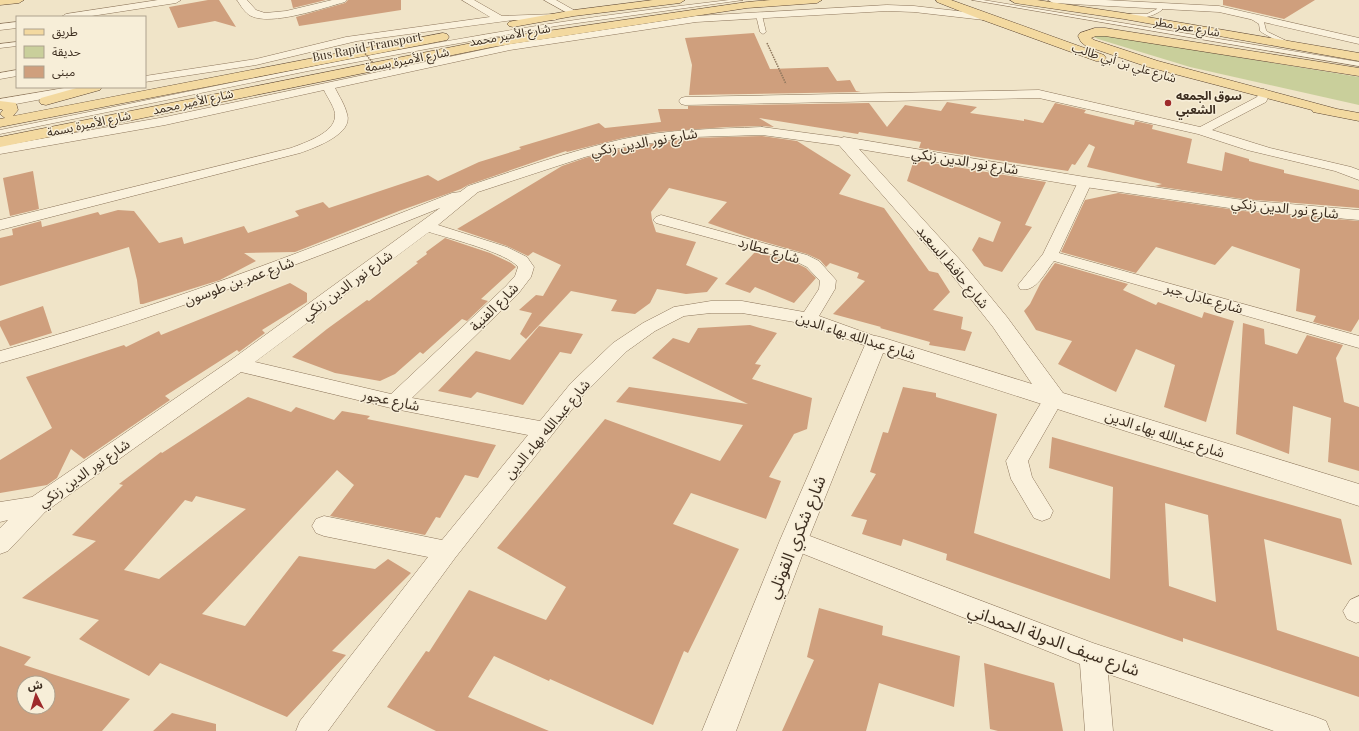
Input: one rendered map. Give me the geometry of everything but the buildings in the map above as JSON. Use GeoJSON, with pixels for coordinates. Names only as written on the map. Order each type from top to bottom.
{"type":"FeatureCollection","features":[{"type":"Feature","properties":{"kind":"main road"},"geometry":{"type":"LineString","coordinates":[[0,2],[19,0]]}},
{"type":"Feature","properties":{"kind":"main road","name":"شارع الأميرة بسمة"},"geometry":{"type":"LineString","coordinates":[[1,112],[349,55],[574,13],[680,0]]}},
{"type":"Feature","properties":{"kind":"main road","name":"شارع الأميرة بسمة"},"geometry":{"type":"LineString","coordinates":[[0,142],[492,43],[564,31],[747,5],[817,0]]}},
{"type":"Feature","properties":{"kind":"main road","name":"شارع علي بن أبي طالب"},"geometry":{"type":"LineString","coordinates":[[941,0],[984,17],[1129,66],[1180,80],[1359,117]]}},
{"type":"Feature","properties":{"kind":"main road"},"geometry":{"type":"LineString","coordinates":[[1015,0],[1122,20]]}},
{"type":"Feature","properties":{"kind":"main road"},"geometry":{"type":"LineString","coordinates":[[1122,20],[1076,28],[1073,34],[1090,43],[1153,64],[1263,96]]}},
{"type":"Feature","properties":{"kind":"main road","name":"شارع عمر مطر"},"geometry":{"type":"LineString","coordinates":[[1122,20],[1210,31],[1359,56]]}},
{"type":"Feature","properties":{"kind":"main road"},"geometry":{"type":"LineString","coordinates":[[541,42],[564,31]]}},
{"type":"Feature","properties":{"kind":"main road","name":"شارع عمر مطر"},"geometry":{"type":"LineString","coordinates":[[1090,43],[1084,36],[1095,32],[1156,39],[1359,72]]}},
{"type":"Feature","properties":{"kind":"main road"},"geometry":{"type":"LineString","coordinates":[[247,64],[349,55]]}},
{"type":"Feature","properties":{"kind":"main road"},"geometry":{"type":"LineString","coordinates":[[1,112],[91,88]]}},
{"type":"Feature","properties":{"kind":"main road"},"geometry":{"type":"LineString","coordinates":[[29,136],[97,134]]}},
{"type":"Feature","properties":{"kind":"street"},"geometry":{"type":"LineString","coordinates":[[72,16],[176,0]]}},
{"type":"Feature","properties":{"kind":"street"},"geometry":{"type":"LineString","coordinates":[[242,0],[254,14],[266,16],[283,14],[342,0]]}},
{"type":"Feature","properties":{"kind":"street"},"geometry":{"type":"LineString","coordinates":[[467,0],[499,18]]}},
{"type":"Feature","properties":{"kind":"street"},"geometry":{"type":"LineString","coordinates":[[549,0],[574,13]]}},
{"type":"Feature","properties":{"kind":"street"},"geometry":{"type":"LineString","coordinates":[[1053,0],[1218,9],[1359,41]]}},
{"type":"Feature","properties":{"kind":"street","name":"شارع الأمير محمد"},"geometry":{"type":"LineString","coordinates":[[0,150],[97,134],[480,53],[541,42],[696,19],[900,8],[984,17]]}},
{"type":"Feature","properties":{"kind":"street"},"geometry":{"type":"LineString","coordinates":[[146,79],[247,64],[357,38],[499,18],[530,16],[555,17]]}},
{"type":"Feature","properties":{"kind":"street"},"geometry":{"type":"LineString","coordinates":[[0,27],[16,25]]}},
{"type":"Feature","properties":{"kind":"street"},"geometry":{"type":"LineString","coordinates":[[146,69],[314,48]]}},
{"type":"Feature","properties":{"kind":"street"},"geometry":{"type":"LineString","coordinates":[[0,76],[16,73]]}},
{"type":"Feature","properties":{"kind":"street"},"geometry":{"type":"LineString","coordinates":[[0,225],[268,158],[319,141],[335,131],[342,120],[342,115],[328,86]]}},
{"type":"Feature","properties":{"kind":"street"},"geometry":{"type":"LineString","coordinates":[[1,112],[86,88]]}},
{"type":"Feature","properties":{"kind":"street"},"geometry":{"type":"LineString","coordinates":[[685,101],[1039,94],[1202,131],[1236,144],[1349,171],[1359,176]]}},
{"type":"Feature","properties":{"kind":"street"},"geometry":{"type":"LineString","coordinates":[[1202,131],[1263,96]]}},
{"type":"Feature","properties":{"kind":"street","name":"شارع نور الدين زنكي"},"geometry":{"type":"LineString","coordinates":[[0,544],[37,505],[238,365],[427,226],[473,189],[580,154],[624,143],[693,133],[762,131],[844,142],[1085,182],[1274,209],[1359,215]]}},
{"type":"Feature","properties":{"kind":"street","name":"شارع حافظ السعيد"},"geometry":{"type":"LineString","coordinates":[[844,142],[954,265],[1000,322],[1054,398]]}},
{"type":"Feature","properties":{"kind":"street"},"geometry":{"type":"LineString","coordinates":[[1026,284],[1050,255],[1085,182]]}},
{"type":"Feature","properties":{"kind":"street","name":"شارع عمر بن طوسون"},"geometry":{"type":"LineString","coordinates":[[0,357],[160,309],[292,262],[473,189]]}},
{"type":"Feature","properties":{"kind":"street","name":"شارع عطارد"},"geometry":{"type":"LineString","coordinates":[[661,220],[801,258],[813,264],[828,280],[827,290],[809,319]]}},
{"type":"Feature","properties":{"kind":"street","name":"شارع الفنية"},"geometry":{"type":"LineString","coordinates":[[395,402],[512,290],[523,277],[526,266],[521,260],[501,250],[427,226]]}},
{"type":"Feature","properties":{"kind":"street","name":"شارع عادل جبر"},"geometry":{"type":"LineString","coordinates":[[1050,255],[1359,342]]}},
{"type":"Feature","properties":{"kind":"street","name":"شارع عبدالله بهاء الدين"},"geometry":{"type":"LineString","coordinates":[[310,731],[447,551],[578,388],[620,347],[648,327],[680,311],[711,306],[742,307],[809,319],[876,343],[1359,495]]}},
{"type":"Feature","properties":{"kind":"street","name":"شارع شكري القوتلي"},"geometry":{"type":"LineString","coordinates":[[719,731],[794,540],[876,343]]}},
{"type":"Feature","properties":{"kind":"street","name":"شارع عجور"},"geometry":{"type":"LineString","coordinates":[[238,365],[395,402],[545,430]]}},
{"type":"Feature","properties":{"kind":"street"},"geometry":{"type":"LineString","coordinates":[[1042,511],[1022,478],[1017,461],[1054,398]]}},
{"type":"Feature","properties":{"kind":"street"},"geometry":{"type":"LineString","coordinates":[[0,512],[37,505]]}},
{"type":"Feature","properties":{"kind":"street"},"geometry":{"type":"LineString","coordinates":[[324,526],[447,551]]}},
{"type":"Feature","properties":{"kind":"street","name":"شارع سيف الدولة الحمداني"},"geometry":{"type":"LineString","coordinates":[[794,540],[1093,656],[1316,731]]}},
{"type":"Feature","properties":{"kind":"street"},"geometry":{"type":"LineString","coordinates":[[1093,656],[1099,731]]}},
{"type":"Feature","properties":{"kind":"lane","name":"Bus Rapid Transport"},"geometry":{"type":"LineString","coordinates":[[0,132],[495,34],[594,19],[741,0]]}},
{"type":"Feature","properties":{"kind":"lane"},"geometry":{"type":"LineString","coordinates":[[974,0],[1122,20],[1359,64]]}},
{"type":"Feature","properties":{"kind":"lane"},"geometry":{"type":"LineString","coordinates":[[1122,20],[1152,14],[1159,10],[1160,5]]}},
{"type":"Feature","properties":{"kind":"lane"},"geometry":{"type":"LineString","coordinates":[[759,16],[763,32]]}},
{"type":"Feature","properties":{"kind":"lane"},"geometry":{"type":"LineString","coordinates":[[1253,18],[1262,23],[1264,31],[1271,37],[1293,45]]}},
{"type":"Feature","properties":{"kind":"lane"},"geometry":{"type":"LineString","coordinates":[[0,46],[16,44]]}},
{"type":"Feature","properties":{"kind":"path"},"geometry":{"type":"LineString","coordinates":[[763,32],[792,100]]}},
{"type":"Feature","properties":{"kind":"path"},"geometry":{"type":"LineString","coordinates":[[358,44],[373,63]]}},
{"type":"Feature","properties":{"kind":"green space"},"geometry":{"type":"Polygon","coordinates":[[[1096,35],[1359,77],[1359,105],[1190,67],[1098,39],[1094,37],[1096,35]]]}},
{"type":"Feature","properties":{"kind":"place","name":"سوق الجمعه الشعبي"},"geometry":{"type":"Point","coordinates":[1168,103]}}]}
